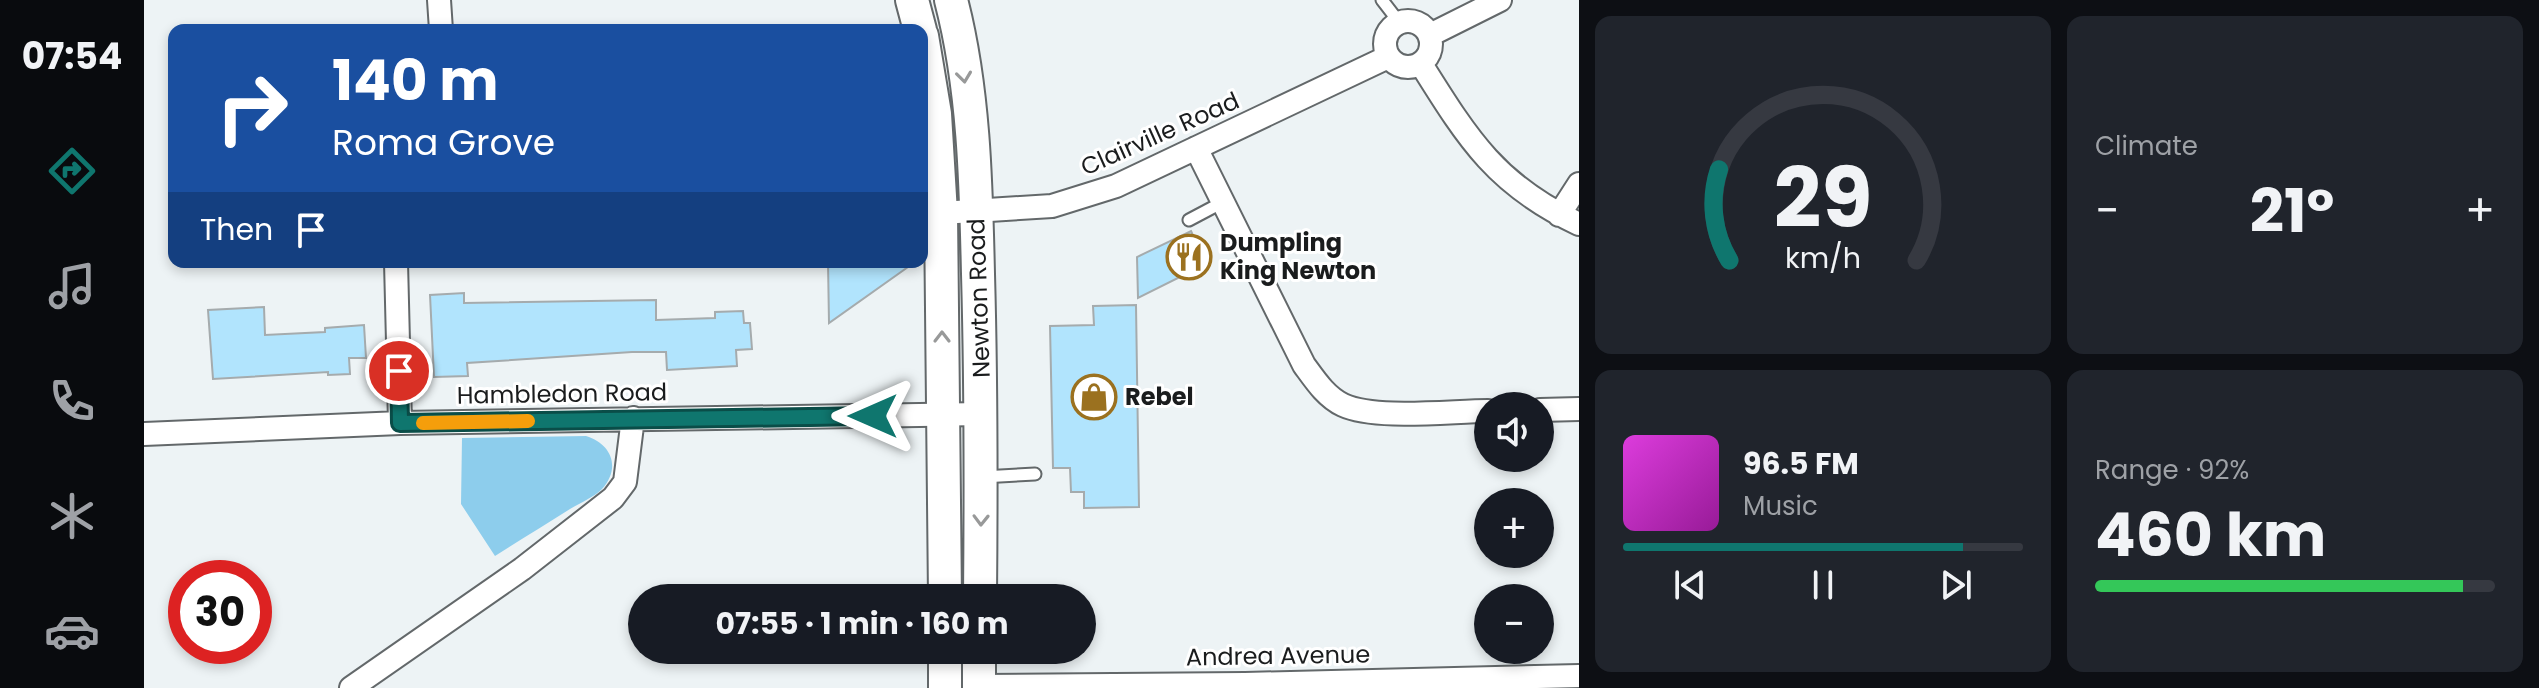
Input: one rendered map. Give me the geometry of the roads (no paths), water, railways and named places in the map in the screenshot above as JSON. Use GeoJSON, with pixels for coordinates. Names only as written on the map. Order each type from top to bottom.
{"type":"FeatureCollection","features":[{"type":"Feature","properties":{"kind":"main road"},"geometry":{"type":"LineString","coordinates":[[912,0],[918,24]]}},
{"type":"Feature","properties":{"kind":"main road","name":"Newton Road"},"geometry":{"type":"LineString","coordinates":[[951,0],[967,100],[977,212],[982,414],[980,584]]}},
{"type":"Feature","properties":{"kind":"main road","name":"Newton Road"},"geometry":{"type":"LineString","coordinates":[[928,72],[935,114],[941,213],[945,584]]}},
{"type":"Feature","properties":{"kind":"main road"},"geometry":{"type":"LineString","coordinates":[[945,664],[945,688]]}},
{"type":"Feature","properties":{"kind":"main road"},"geometry":{"type":"LineString","coordinates":[[979,664],[979,687]]}},
{"type":"Feature","properties":{"kind":"street"},"geometry":{"type":"LineString","coordinates":[[439,0],[441,24]]}},
{"type":"Feature","properties":{"kind":"street"},"geometry":{"type":"LineString","coordinates":[[1430,35],[1500,0]]}},
{"type":"Feature","properties":{"kind":"street"},"geometry":{"type":"LineString","coordinates":[[1399,22],[1417,22],[1430,35],[1430,55],[1421,64],[1407,68],[1395,64],[1388,57],[1384,44],[1386,35],[1399,22]]}},
{"type":"Feature","properties":{"kind":"street","name":"Clairville Road"},"geometry":{"type":"LineString","coordinates":[[941,213],[1052,206],[1080,199],[1116,186],[1388,57]]}},
{"type":"Feature","properties":{"kind":"street"},"geometry":{"type":"LineString","coordinates":[[1421,64],[1462,129],[1492,166],[1520,190],[1569,220],[1579,184]]}},
{"type":"Feature","properties":{"kind":"street"},"geometry":{"type":"LineString","coordinates":[[1196,148],[1304,365],[1321,389],[1344,405],[1378,412],[1474,411]]}},
{"type":"Feature","properties":{"kind":"street"},"geometry":{"type":"LineString","coordinates":[[396,268],[400,423]]}},
{"type":"Feature","properties":{"kind":"street"},"geometry":{"type":"LineString","coordinates":[[1554,410],[1579,409]]}},
{"type":"Feature","properties":{"kind":"street","name":"Hambledon Road"},"geometry":{"type":"LineString","coordinates":[[144,434],[400,423],[982,414]]}},
{"type":"Feature","properties":{"kind":"street"},"geometry":{"type":"LineString","coordinates":[[351,688],[522,569],[613,498],[625,482],[633,418]]}},
{"type":"Feature","properties":{"kind":"street","name":"Andrea Avenue"},"geometry":{"type":"LineString","coordinates":[[979,687],[1245,686],[1579,676]]}},
{"type":"Feature","properties":{"kind":"lane"},"geometry":{"type":"LineString","coordinates":[[1382,0],[1399,22]]}},
{"type":"Feature","properties":{"kind":"lane"},"geometry":{"type":"LineString","coordinates":[[1189,220],[1223,202]]}},
{"type":"Feature","properties":{"kind":"lane"},"geometry":{"type":"LineString","coordinates":[[982,477],[1035,474]]}},
{"type":"Feature","properties":{"kind":"place","name":"Dumpling King Newton"},"geometry":{"type":"Point","coordinates":[1189,257]}},
{"type":"Feature","properties":{"kind":"place","name":"Rebel"},"geometry":{"type":"Point","coordinates":[1094,397]}}]}
